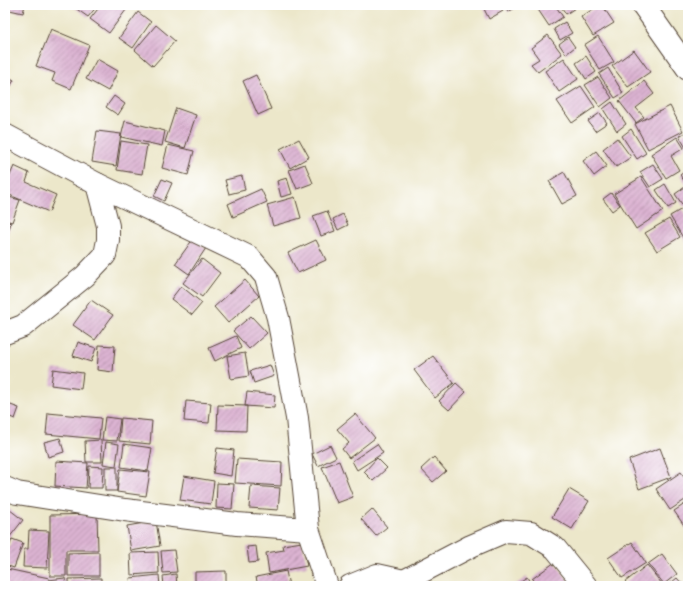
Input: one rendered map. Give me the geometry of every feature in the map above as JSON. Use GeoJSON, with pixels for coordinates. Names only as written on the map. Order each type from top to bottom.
{"type":"FeatureCollection","features":[{"type":"Feature","properties":{"kind":"street"},"geometry":{"type":"LineString","coordinates":[[643,5],[688,69]]}},
{"type":"Feature","properties":{"kind":"street"},"geometry":{"type":"LineString","coordinates":[[5,135],[97,184],[249,257],[266,277],[278,318],[297,418],[308,529],[327,586]]}},
{"type":"Feature","properties":{"kind":"street"},"geometry":{"type":"LineString","coordinates":[[5,332],[23,326],[85,276],[105,255],[108,240],[108,226],[97,184]]}},
{"type":"Feature","properties":{"kind":"street"},"geometry":{"type":"LineString","coordinates":[[5,488],[17,493],[125,510],[237,524],[308,529]]}},
{"type":"Feature","properties":{"kind":"street"},"geometry":{"type":"LineString","coordinates":[[350,586],[377,575],[407,583],[471,546],[506,531],[531,533],[555,548],[586,586]]}},
{"type":"Feature","properties":{"kind":"building"},"geometry":{"type":"Polygon","coordinates":[[[5,5],[25,5],[23,13],[5,9],[5,5]]]}},
{"type":"Feature","properties":{"kind":"building"},"geometry":{"type":"Polygon","coordinates":[[[71,5],[98,5],[88,17],[71,5]]]}},
{"type":"Feature","properties":{"kind":"building"},"geometry":{"type":"Polygon","coordinates":[[[101,5],[119,5],[126,10],[109,33],[90,19],[101,5]]]}},
{"type":"Feature","properties":{"kind":"building"},"geometry":{"type":"Polygon","coordinates":[[[482,5],[500,5],[503,11],[489,19],[482,5]]]}},
{"type":"Feature","properties":{"kind":"building"},"geometry":{"type":"Polygon","coordinates":[[[504,5],[520,5],[508,12],[504,5]]]}},
{"type":"Feature","properties":{"kind":"building"},"geometry":{"type":"Polygon","coordinates":[[[535,5],[555,5],[563,17],[549,26],[535,5]]]}},
{"type":"Feature","properties":{"kind":"building"},"geometry":{"type":"Polygon","coordinates":[[[560,5],[573,5],[575,8],[566,14],[560,5]]]}},
{"type":"Feature","properties":{"kind":"building"},"geometry":{"type":"Polygon","coordinates":[[[599,5],[602,5],[614,23],[593,36],[581,17],[599,5]]]}},
{"type":"Feature","properties":{"kind":"building"},"geometry":{"type":"Polygon","coordinates":[[[138,12],[151,22],[133,48],[119,38],[138,12]]]}},
{"type":"Feature","properties":{"kind":"building"},"geometry":{"type":"Polygon","coordinates":[[[565,22],[572,33],[560,40],[554,29],[565,22]]]}},
{"type":"Feature","properties":{"kind":"building"},"geometry":{"type":"Polygon","coordinates":[[[156,25],[175,41],[153,66],[135,50],[156,25]]]}},
{"type":"Feature","properties":{"kind":"building"},"geometry":{"type":"Polygon","coordinates":[[[51,29],[89,45],[71,89],[52,81],[55,73],[36,66],[51,29]]]}},
{"type":"Feature","properties":{"kind":"building"},"geometry":{"type":"Polygon","coordinates":[[[548,35],[562,54],[538,72],[531,64],[539,59],[531,48],[548,35]]]}},
{"type":"Feature","properties":{"kind":"building"},"geometry":{"type":"Polygon","coordinates":[[[598,36],[614,62],[600,70],[584,45],[598,36]]]}},
{"type":"Feature","properties":{"kind":"building"},"geometry":{"type":"Polygon","coordinates":[[[568,37],[575,47],[566,54],[559,44],[568,37]]]}},
{"type":"Feature","properties":{"kind":"building"},"geometry":{"type":"Polygon","coordinates":[[[634,50],[650,72],[628,87],[612,66],[634,50]]]}},
{"type":"Feature","properties":{"kind":"building"},"geometry":{"type":"Polygon","coordinates":[[[586,56],[596,72],[586,79],[576,63],[586,56]]]}},
{"type":"Feature","properties":{"kind":"building"},"geometry":{"type":"Polygon","coordinates":[[[564,58],[578,79],[559,92],[545,71],[564,58]]]}},
{"type":"Feature","properties":{"kind":"building"},"geometry":{"type":"Polygon","coordinates":[[[97,59],[118,71],[108,91],[86,79],[97,59]]]}},
{"type":"Feature","properties":{"kind":"building"},"geometry":{"type":"Polygon","coordinates":[[[608,68],[623,93],[615,98],[599,74],[608,68]]]}},
{"type":"Feature","properties":{"kind":"building"},"geometry":{"type":"Polygon","coordinates":[[[5,75],[14,80],[5,96],[5,75]]]}},
{"type":"Feature","properties":{"kind":"building"},"geometry":{"type":"Polygon","coordinates":[[[256,75],[271,109],[258,115],[243,81],[256,75]]]}},
{"type":"Feature","properties":{"kind":"building"},"geometry":{"type":"Polygon","coordinates":[[[598,77],[612,98],[600,107],[585,85],[598,77]]]}},
{"type":"Feature","properties":{"kind":"building"},"geometry":{"type":"Polygon","coordinates":[[[644,81],[654,94],[636,108],[644,117],[636,123],[619,101],[644,81]]]}},
{"type":"Feature","properties":{"kind":"building"},"geometry":{"type":"Polygon","coordinates":[[[581,86],[595,107],[572,123],[557,101],[581,86]]]}},
{"type":"Feature","properties":{"kind":"building"},"geometry":{"type":"Polygon","coordinates":[[[114,96],[125,104],[118,115],[106,107],[114,96]]]}},
{"type":"Feature","properties":{"kind":"building"},"geometry":{"type":"Polygon","coordinates":[[[612,102],[626,124],[617,131],[603,109],[612,102]]]}},
{"type":"Feature","properties":{"kind":"building"},"geometry":{"type":"Polygon","coordinates":[[[670,106],[683,131],[648,149],[635,124],[670,106]]]}},
{"type":"Feature","properties":{"kind":"building"},"geometry":{"type":"Polygon","coordinates":[[[176,108],[196,115],[185,148],[165,142],[176,108]]]}},
{"type":"Feature","properties":{"kind":"building"},"geometry":{"type":"Polygon","coordinates":[[[600,113],[607,123],[595,131],[588,121],[600,113]]]}},
{"type":"Feature","properties":{"kind":"building"},"geometry":{"type":"Polygon","coordinates":[[[125,121],[165,131],[162,146],[121,137],[125,121]]]}},
{"type":"Feature","properties":{"kind":"building"},"geometry":{"type":"Polygon","coordinates":[[[631,129],[646,153],[637,159],[622,136],[631,129]]]}},
{"type":"Feature","properties":{"kind":"building"},"geometry":{"type":"Polygon","coordinates":[[[97,131],[121,134],[116,166],[92,162],[97,131]]]}},
{"type":"Feature","properties":{"kind":"building"},"geometry":{"type":"Polygon","coordinates":[[[688,131],[688,151],[679,136],[688,131]]]}},
{"type":"Feature","properties":{"kind":"building"},"geometry":{"type":"Polygon","coordinates":[[[677,137],[684,148],[671,156],[679,170],[666,178],[651,154],[677,137]]]}},
{"type":"Feature","properties":{"kind":"building"},"geometry":{"type":"Polygon","coordinates":[[[617,138],[631,157],[616,167],[603,149],[617,138]]]}},
{"type":"Feature","properties":{"kind":"building"},"geometry":{"type":"Polygon","coordinates":[[[299,139],[309,157],[290,168],[280,149],[299,139]]]}},
{"type":"Feature","properties":{"kind":"building"},"geometry":{"type":"Polygon","coordinates":[[[121,141],[147,145],[142,174],[117,170],[121,141]]]}},
{"type":"Feature","properties":{"kind":"building"},"geometry":{"type":"Polygon","coordinates":[[[168,145],[194,151],[188,175],[162,168],[168,145]]]}},
{"type":"Feature","properties":{"kind":"building"},"geometry":{"type":"Polygon","coordinates":[[[596,151],[607,166],[594,176],[583,161],[596,151]]]}},
{"type":"Feature","properties":{"kind":"building"},"geometry":{"type":"Polygon","coordinates":[[[305,164],[313,183],[297,189],[289,170],[305,164]]]}},
{"type":"Feature","properties":{"kind":"building"},"geometry":{"type":"Polygon","coordinates":[[[653,164],[663,179],[650,187],[640,172],[653,164]]]}},
{"type":"Feature","properties":{"kind":"building"},"geometry":{"type":"Polygon","coordinates":[[[14,166],[29,173],[26,182],[56,195],[49,212],[5,193],[5,187],[14,166]]]}},
{"type":"Feature","properties":{"kind":"building"},"geometry":{"type":"Polygon","coordinates":[[[688,169],[688,186],[680,175],[688,169]]]}},
{"type":"Feature","properties":{"kind":"building"},"geometry":{"type":"Polygon","coordinates":[[[564,172],[577,196],[562,204],[549,181],[564,172]]]}},
{"type":"Feature","properties":{"kind":"building"},"geometry":{"type":"Polygon","coordinates":[[[242,176],[245,190],[229,194],[225,180],[242,176]]]}},
{"type":"Feature","properties":{"kind":"building"},"geometry":{"type":"Polygon","coordinates":[[[641,177],[663,211],[636,229],[614,194],[641,177]]]}},
{"type":"Feature","properties":{"kind":"building"},"geometry":{"type":"Polygon","coordinates":[[[287,178],[292,194],[281,197],[277,181],[287,178]]]}},
{"type":"Feature","properties":{"kind":"building"},"geometry":{"type":"Polygon","coordinates":[[[162,179],[172,183],[164,201],[154,196],[162,179]]]}},
{"type":"Feature","properties":{"kind":"building"},"geometry":{"type":"Polygon","coordinates":[[[665,184],[676,203],[668,208],[656,190],[665,184]]]}},
{"type":"Feature","properties":{"kind":"building"},"geometry":{"type":"Polygon","coordinates":[[[685,187],[688,192],[688,204],[684,207],[675,194],[685,187]]]}},
{"type":"Feature","properties":{"kind":"building"},"geometry":{"type":"Polygon","coordinates":[[[261,189],[267,202],[233,217],[228,204],[261,189]]]}},
{"type":"Feature","properties":{"kind":"building"},"geometry":{"type":"Polygon","coordinates":[[[611,193],[620,205],[612,211],[603,199],[611,193]]]}},
{"type":"Feature","properties":{"kind":"building"},"geometry":{"type":"Polygon","coordinates":[[[5,196],[20,200],[12,222],[5,220],[5,196]]]}},
{"type":"Feature","properties":{"kind":"building"},"geometry":{"type":"Polygon","coordinates":[[[295,197],[301,218],[273,226],[267,205],[295,197]]]}},
{"type":"Feature","properties":{"kind":"building"},"geometry":{"type":"Polygon","coordinates":[[[682,209],[688,219],[688,246],[670,216],[682,209]]]}},
{"type":"Feature","properties":{"kind":"building"},"geometry":{"type":"Polygon","coordinates":[[[327,211],[335,231],[321,236],[313,216],[327,211]]]}},
{"type":"Feature","properties":{"kind":"building"},"geometry":{"type":"Polygon","coordinates":[[[343,214],[348,225],[338,230],[333,219],[343,214]]]}},
{"type":"Feature","properties":{"kind":"building"},"geometry":{"type":"Polygon","coordinates":[[[669,219],[680,237],[657,251],[645,233],[669,219]]]}},
{"type":"Feature","properties":{"kind":"building"},"geometry":{"type":"Polygon","coordinates":[[[5,221],[11,223],[5,241],[5,221]]]}},
{"type":"Feature","properties":{"kind":"building"},"geometry":{"type":"Polygon","coordinates":[[[193,239],[206,248],[189,274],[175,264],[193,239]]]}},
{"type":"Feature","properties":{"kind":"building"},"geometry":{"type":"Polygon","coordinates":[[[316,240],[326,260],[298,273],[288,253],[316,240]]]}},
{"type":"Feature","properties":{"kind":"building"},"geometry":{"type":"Polygon","coordinates":[[[202,259],[220,273],[202,297],[183,283],[202,259]]]}},
{"type":"Feature","properties":{"kind":"building"},"geometry":{"type":"Polygon","coordinates":[[[245,280],[259,296],[228,323],[214,307],[245,280]]]}},
{"type":"Feature","properties":{"kind":"building"},"geometry":{"type":"Polygon","coordinates":[[[181,286],[202,303],[192,315],[171,299],[181,286]]]}},
{"type":"Feature","properties":{"kind":"building"},"geometry":{"type":"Polygon","coordinates":[[[91,300],[113,315],[95,340],[73,325],[91,300]]]}},
{"type":"Feature","properties":{"kind":"building"},"geometry":{"type":"Polygon","coordinates":[[[251,316],[267,333],[249,349],[233,331],[251,316]]]}},
{"type":"Feature","properties":{"kind":"building"},"geometry":{"type":"Polygon","coordinates":[[[236,336],[241,348],[215,361],[209,348],[236,336]]]}},
{"type":"Feature","properties":{"kind":"building"},"geometry":{"type":"Polygon","coordinates":[[[78,342],[96,348],[91,362],[73,356],[78,342]]]}},
{"type":"Feature","properties":{"kind":"building"},"geometry":{"type":"Polygon","coordinates":[[[99,345],[115,346],[113,372],[97,370],[99,345]]]}},
{"type":"Feature","properties":{"kind":"building"},"geometry":{"type":"Polygon","coordinates":[[[245,353],[249,376],[231,379],[227,356],[245,353]]]}},
{"type":"Feature","properties":{"kind":"building"},"geometry":{"type":"Polygon","coordinates":[[[433,356],[454,383],[435,398],[414,370],[433,356]]]}},
{"type":"Feature","properties":{"kind":"building"},"geometry":{"type":"Polygon","coordinates":[[[270,365],[274,376],[254,383],[250,371],[270,365]]]}},
{"type":"Feature","properties":{"kind":"building"},"geometry":{"type":"Polygon","coordinates":[[[53,369],[83,373],[81,389],[51,385],[53,369]]]}},
{"type":"Feature","properties":{"kind":"building"},"geometry":{"type":"Polygon","coordinates":[[[456,383],[466,392],[449,410],[439,401],[456,383]]]}},
{"type":"Feature","properties":{"kind":"building"},"geometry":{"type":"Polygon","coordinates":[[[247,392],[275,395],[274,408],[245,406],[247,392]]]}},
{"type":"Feature","properties":{"kind":"building"},"geometry":{"type":"Polygon","coordinates":[[[186,401],[211,403],[209,423],[184,421],[186,401]]]}},
{"type":"Feature","properties":{"kind":"building"},"geometry":{"type":"Polygon","coordinates":[[[5,403],[19,408],[15,419],[5,415],[5,403]]]}},
{"type":"Feature","properties":{"kind":"building"},"geometry":{"type":"Polygon","coordinates":[[[218,405],[247,406],[246,431],[217,430],[218,405]]]}},
{"type":"Feature","properties":{"kind":"building"},"geometry":{"type":"Polygon","coordinates":[[[48,413],[101,418],[99,439],[46,434],[48,413]]]}},
{"type":"Feature","properties":{"kind":"building"},"geometry":{"type":"Polygon","coordinates":[[[355,414],[375,438],[349,458],[342,449],[349,443],[337,429],[355,414]]]}},
{"type":"Feature","properties":{"kind":"building"},"geometry":{"type":"Polygon","coordinates":[[[105,417],[120,419],[117,441],[102,440],[105,417]]]}},
{"type":"Feature","properties":{"kind":"building"},"geometry":{"type":"Polygon","coordinates":[[[121,418],[152,421],[150,444],[119,441],[121,418]]]}},
{"type":"Feature","properties":{"kind":"building"},"geometry":{"type":"Polygon","coordinates":[[[60,438],[64,452],[48,457],[44,442],[60,438]]]}},
{"type":"Feature","properties":{"kind":"building"},"geometry":{"type":"Polygon","coordinates":[[[101,440],[102,462],[86,462],[85,441],[101,440]]]}},
{"type":"Feature","properties":{"kind":"building"},"geometry":{"type":"Polygon","coordinates":[[[106,442],[119,444],[116,466],[103,464],[106,442]]]}},
{"type":"Feature","properties":{"kind":"building"},"geometry":{"type":"Polygon","coordinates":[[[124,444],[152,448],[148,471],[121,467],[124,444]]]}},
{"type":"Feature","properties":{"kind":"building"},"geometry":{"type":"Polygon","coordinates":[[[377,444],[383,453],[357,470],[352,461],[377,444]]]}},
{"type":"Feature","properties":{"kind":"building"},"geometry":{"type":"Polygon","coordinates":[[[330,445],[336,457],[318,466],[312,454],[330,445]]]}},
{"type":"Feature","properties":{"kind":"building"},"geometry":{"type":"Polygon","coordinates":[[[217,448],[234,450],[231,476],[213,473],[217,448]]]}},
{"type":"Feature","properties":{"kind":"building"},"geometry":{"type":"Polygon","coordinates":[[[660,448],[671,477],[639,489],[629,460],[660,448]]]}},
{"type":"Feature","properties":{"kind":"building"},"geometry":{"type":"Polygon","coordinates":[[[434,457],[446,471],[433,482],[421,469],[434,457]]]}},
{"type":"Feature","properties":{"kind":"building"},"geometry":{"type":"Polygon","coordinates":[[[377,458],[387,468],[373,481],[364,472],[377,458]]]}},
{"type":"Feature","properties":{"kind":"building"},"geometry":{"type":"Polygon","coordinates":[[[237,459],[282,462],[281,486],[235,483],[237,459]]]}},
{"type":"Feature","properties":{"kind":"building"},"geometry":{"type":"Polygon","coordinates":[[[56,461],[88,463],[86,488],[55,486],[56,461]]]}},
{"type":"Feature","properties":{"kind":"building"},"geometry":{"type":"Polygon","coordinates":[[[339,461],[353,497],[337,503],[322,467],[339,461]]]}},
{"type":"Feature","properties":{"kind":"building"},"geometry":{"type":"Polygon","coordinates":[[[89,466],[103,467],[102,488],[88,488],[89,466]]]}},
{"type":"Feature","properties":{"kind":"building"},"geometry":{"type":"Polygon","coordinates":[[[105,467],[117,467],[117,491],[105,491],[105,467]]]}},
{"type":"Feature","properties":{"kind":"building"},"geometry":{"type":"Polygon","coordinates":[[[120,469],[150,472],[146,496],[117,492],[120,469]]]}},
{"type":"Feature","properties":{"kind":"building"},"geometry":{"type":"Polygon","coordinates":[[[681,472],[688,482],[688,498],[670,510],[656,489],[681,472]]]}},
{"type":"Feature","properties":{"kind":"building"},"geometry":{"type":"Polygon","coordinates":[[[184,476],[214,481],[211,504],[180,500],[184,476]]]}},
{"type":"Feature","properties":{"kind":"building"},"geometry":{"type":"Polygon","coordinates":[[[217,483],[234,484],[232,509],[216,508],[217,483]]]}},
{"type":"Feature","properties":{"kind":"building"},"geometry":{"type":"Polygon","coordinates":[[[251,486],[280,488],[278,510],[249,508],[251,486]]]}},
{"type":"Feature","properties":{"kind":"building"},"geometry":{"type":"Polygon","coordinates":[[[569,489],[589,501],[572,529],[552,517],[569,489]]]}},
{"type":"Feature","properties":{"kind":"building"},"geometry":{"type":"Polygon","coordinates":[[[688,502],[688,531],[674,511],[688,502]]]}},
{"type":"Feature","properties":{"kind":"building"},"geometry":{"type":"Polygon","coordinates":[[[5,506],[23,520],[5,543],[5,506]]]}},
{"type":"Feature","properties":{"kind":"building"},"geometry":{"type":"Polygon","coordinates":[[[372,509],[387,527],[376,536],[361,519],[372,509]]]}},
{"type":"Feature","properties":{"kind":"building"},"geometry":{"type":"Polygon","coordinates":[[[97,514],[98,550],[66,550],[66,576],[50,576],[50,515],[97,514]]]}},
{"type":"Feature","properties":{"kind":"building"},"geometry":{"type":"Polygon","coordinates":[[[156,521],[160,546],[131,551],[127,526],[156,521]]]}},
{"type":"Feature","properties":{"kind":"building"},"geometry":{"type":"Polygon","coordinates":[[[29,530],[49,531],[47,568],[23,567],[24,549],[28,549],[29,530]]]}},
{"type":"Feature","properties":{"kind":"building"},"geometry":{"type":"Polygon","coordinates":[[[12,539],[23,543],[14,568],[5,565],[5,558],[12,539]]]}},
{"type":"Feature","properties":{"kind":"building"},"geometry":{"type":"Polygon","coordinates":[[[302,542],[307,566],[269,573],[266,553],[284,550],[283,545],[302,542]]]}},
{"type":"Feature","properties":{"kind":"building"},"geometry":{"type":"Polygon","coordinates":[[[632,542],[646,563],[622,578],[608,558],[632,542]]]}},
{"type":"Feature","properties":{"kind":"building"},"geometry":{"type":"Polygon","coordinates":[[[256,546],[258,562],[249,563],[247,547],[256,546]]]}},
{"type":"Feature","properties":{"kind":"building"},"geometry":{"type":"Polygon","coordinates":[[[174,550],[177,572],[163,573],[161,551],[174,550]]]}},
{"type":"Feature","properties":{"kind":"building"},"geometry":{"type":"Polygon","coordinates":[[[99,552],[99,576],[68,576],[68,553],[99,552]]]}},
{"type":"Feature","properties":{"kind":"building"},"geometry":{"type":"Polygon","coordinates":[[[158,552],[159,573],[131,575],[130,553],[158,552]]]}},
{"type":"Feature","properties":{"kind":"building"},"geometry":{"type":"Polygon","coordinates":[[[662,554],[677,574],[664,584],[648,564],[662,554]]]}},
{"type":"Feature","properties":{"kind":"building"},"geometry":{"type":"Polygon","coordinates":[[[555,562],[570,583],[565,586],[537,586],[532,579],[555,562]]]}},
{"type":"Feature","properties":{"kind":"building"},"geometry":{"type":"Polygon","coordinates":[[[647,565],[662,584],[659,586],[628,586],[625,582],[647,565]]]}},
{"type":"Feature","properties":{"kind":"building"},"geometry":{"type":"Polygon","coordinates":[[[7,569],[49,578],[47,586],[5,586],[5,575],[7,569]]]}},
{"type":"Feature","properties":{"kind":"building"},"geometry":{"type":"Polygon","coordinates":[[[226,571],[226,586],[195,586],[195,572],[226,571]]]}},
{"type":"Feature","properties":{"kind":"building"},"geometry":{"type":"Polygon","coordinates":[[[286,571],[289,586],[258,586],[256,577],[286,571]]]}},
{"type":"Feature","properties":{"kind":"building"},"geometry":{"type":"Polygon","coordinates":[[[176,574],[177,586],[164,586],[163,576],[176,574]]]}},
{"type":"Feature","properties":{"kind":"building"},"geometry":{"type":"Polygon","coordinates":[[[159,575],[160,586],[131,586],[130,578],[159,575]]]}},
{"type":"Feature","properties":{"kind":"building"},"geometry":{"type":"Polygon","coordinates":[[[527,577],[532,586],[517,586],[516,584],[527,577]]]}},
{"type":"Feature","properties":{"kind":"building"},"geometry":{"type":"Polygon","coordinates":[[[65,578],[66,586],[49,586],[48,580],[65,578]]]}},
{"type":"Feature","properties":{"kind":"building"},"geometry":{"type":"Polygon","coordinates":[[[101,578],[101,586],[69,586],[69,579],[101,578]]]}},
{"type":"Feature","properties":{"kind":"building"},"geometry":{"type":"Polygon","coordinates":[[[677,578],[684,586],[667,586],[677,578]]]}}]}
